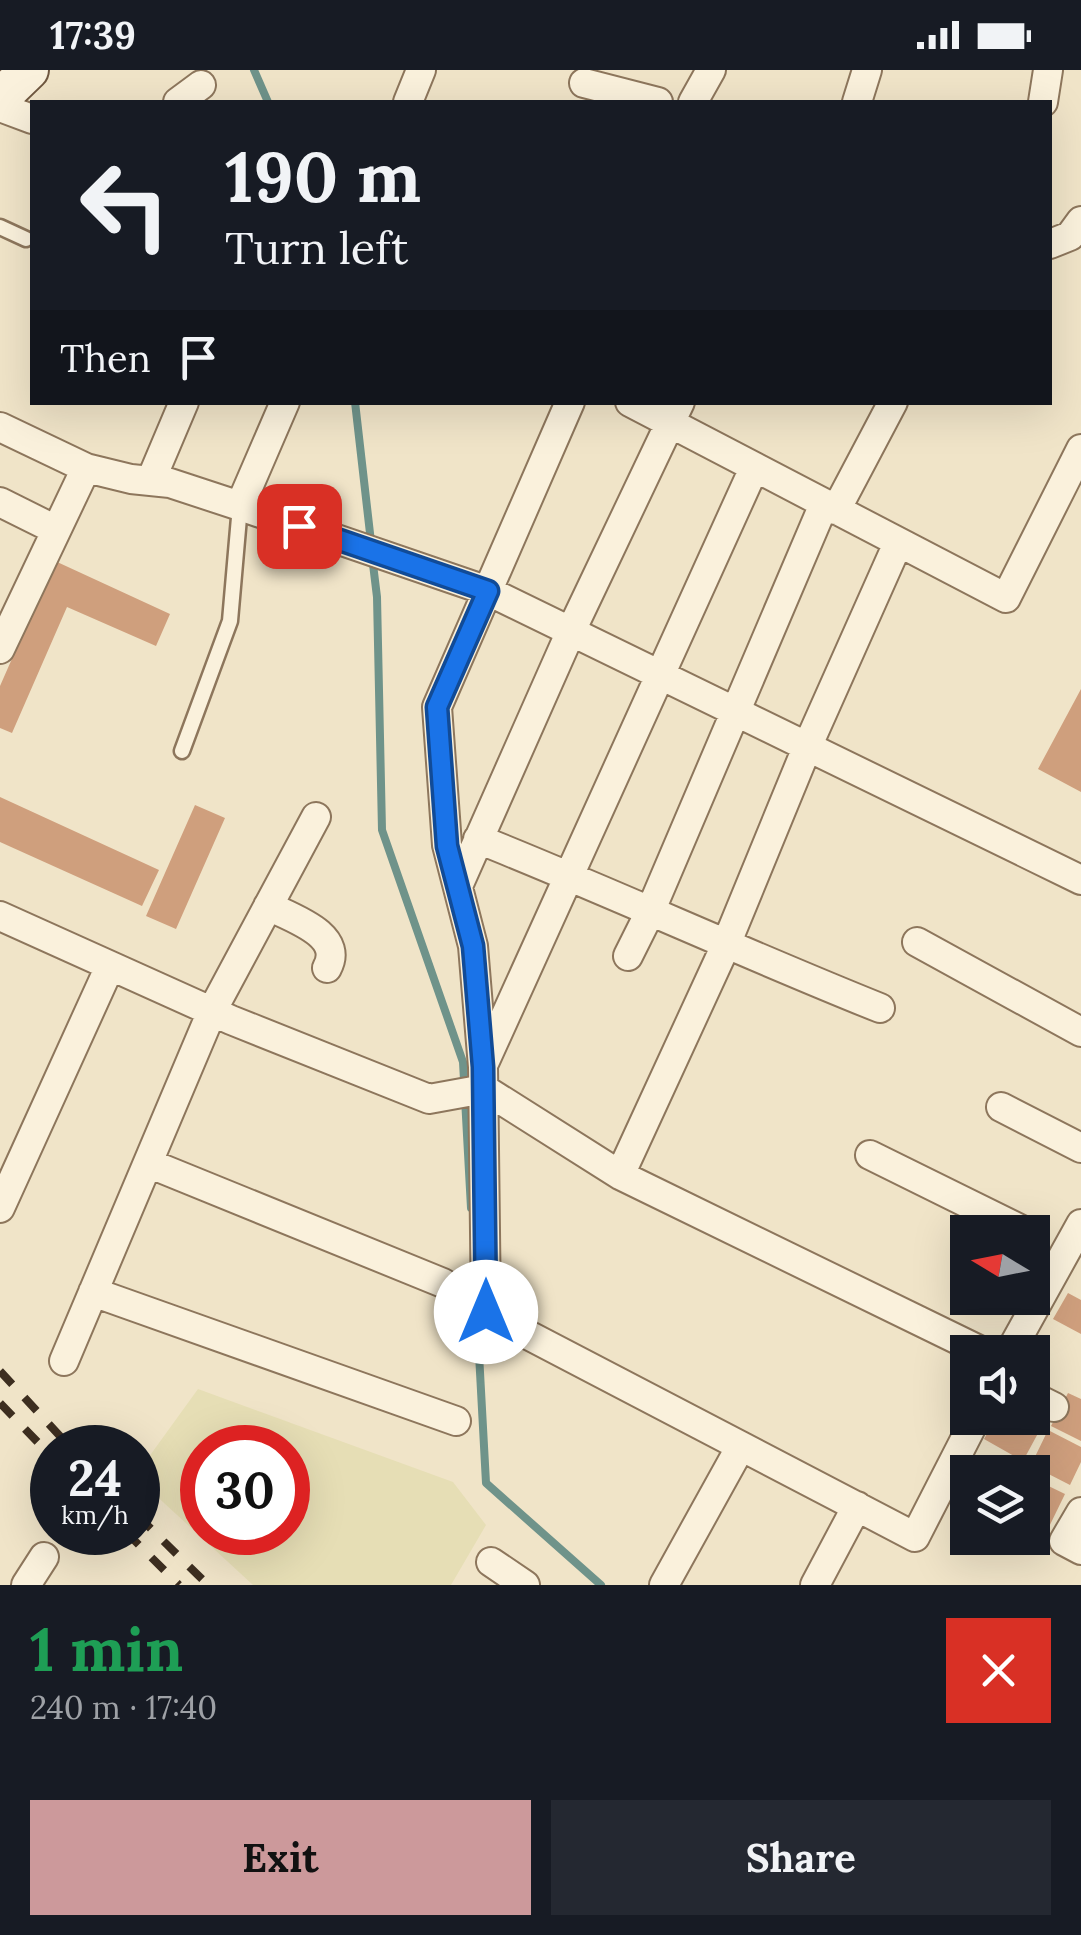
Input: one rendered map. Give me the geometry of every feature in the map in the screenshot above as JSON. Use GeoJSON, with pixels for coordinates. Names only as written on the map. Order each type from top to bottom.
{"type":"FeatureCollection","features":[{"type":"Feature","properties":{"kind":"main road"},"geometry":{"type":"LineString","coordinates":[[0,98],[29,70]]}},
{"type":"Feature","properties":{"kind":"street"},"geometry":{"type":"LineString","coordinates":[[409,100],[421,70]]}},
{"type":"Feature","properties":{"kind":"street"},"geometry":{"type":"LineString","coordinates":[[694,100],[712,70]]}},
{"type":"Feature","properties":{"kind":"street"},"geometry":{"type":"LineString","coordinates":[[858,100],[868,70]]}},
{"type":"Feature","properties":{"kind":"street"},"geometry":{"type":"LineString","coordinates":[[1043,100],[1048,70]]}},
{"type":"Feature","properties":{"kind":"street"},"geometry":{"type":"LineString","coordinates":[[584,83],[650,100]]}},
{"type":"Feature","properties":{"kind":"street"},"geometry":{"type":"LineString","coordinates":[[181,100],[201,85]]}},
{"type":"Feature","properties":{"kind":"street"},"geometry":{"type":"LineString","coordinates":[[0,107],[30,118]]}},
{"type":"Feature","properties":{"kind":"street"},"geometry":{"type":"LineString","coordinates":[[150,480],[183,405]]}},
{"type":"Feature","properties":{"kind":"street"},"geometry":{"type":"LineString","coordinates":[[240,506],[283,405]]}},
{"type":"Feature","properties":{"kind":"street"},"geometry":{"type":"LineString","coordinates":[[569,405],[437,707],[447,846],[473,946],[474,1085],[486,1312],[915,1537],[967,1435]]}},
{"type":"Feature","properties":{"kind":"street"},"geometry":{"type":"LineString","coordinates":[[642,405],[674,413],[754,468],[1006,598],[1081,450]]}},
{"type":"Feature","properties":{"kind":"street"},"geometry":{"type":"LineString","coordinates":[[628,956],[830,507],[890,405]]}},
{"type":"Feature","properties":{"kind":"street"},"geometry":{"type":"LineString","coordinates":[[458,886],[571,631],[674,413]]}},
{"type":"Feature","properties":{"kind":"street"},"geometry":{"type":"LineString","coordinates":[[0,427],[86,468],[131,480],[170,483],[488,591],[1081,880]]}},
{"type":"Feature","properties":{"kind":"street"},"geometry":{"type":"LineString","coordinates":[[0,649],[7,618],[86,468]]}},
{"type":"Feature","properties":{"kind":"street"},"geometry":{"type":"LineString","coordinates":[[0,916],[212,1011],[429,1100],[474,1085],[754,468]]}},
{"type":"Feature","properties":{"kind":"street"},"geometry":{"type":"LineString","coordinates":[[0,502],[56,530]]}},
{"type":"Feature","properties":{"kind":"street"},"geometry":{"type":"LineString","coordinates":[[620,1174],[726,946],[808,745],[898,543]]}},
{"type":"Feature","properties":{"kind":"street"},"geometry":{"type":"LineString","coordinates":[[64,1362],[212,1011],[316,817]]}},
{"type":"Feature","properties":{"kind":"street"},"geometry":{"type":"LineString","coordinates":[[478,839],[880,1008]]}},
{"type":"Feature","properties":{"kind":"street"},"geometry":{"type":"LineString","coordinates":[[268,906],[322,936],[332,948],[327,968]]}},
{"type":"Feature","properties":{"kind":"street"},"geometry":{"type":"LineString","coordinates":[[917,942],[1081,1032]]}},
{"type":"Feature","properties":{"kind":"street"},"geometry":{"type":"LineString","coordinates":[[0,1208],[110,966]]}},
{"type":"Feature","properties":{"kind":"street"},"geometry":{"type":"LineString","coordinates":[[474,1085],[620,1174],[950,1336]]}},
{"type":"Feature","properties":{"kind":"street"},"geometry":{"type":"LineString","coordinates":[[1001,1107],[1081,1148]]}},
{"type":"Feature","properties":{"kind":"street"},"geometry":{"type":"LineString","coordinates":[[870,1156],[991,1215]]}},
{"type":"Feature","properties":{"kind":"street"},"geometry":{"type":"LineString","coordinates":[[148,1163],[443,1283]]}},
{"type":"Feature","properties":{"kind":"street"},"geometry":{"type":"LineString","coordinates":[[1020,1335],[1081,1224]]}},
{"type":"Feature","properties":{"kind":"street"},"geometry":{"type":"LineString","coordinates":[[1050,1244],[1066,1252]]}},
{"type":"Feature","properties":{"kind":"street"},"geometry":{"type":"LineString","coordinates":[[93,1292],[456,1421]]}},
{"type":"Feature","properties":{"kind":"street"},"geometry":{"type":"LineString","coordinates":[[664,1585],[741,1446]]}},
{"type":"Feature","properties":{"kind":"street"},"geometry":{"type":"LineString","coordinates":[[815,1585],[856,1506]]}},
{"type":"Feature","properties":{"kind":"street"},"geometry":{"type":"LineString","coordinates":[[1081,1512],[1064,1541],[1081,1550]]}},
{"type":"Feature","properties":{"kind":"street"},"geometry":{"type":"LineString","coordinates":[[26,1585],[44,1557]]}},
{"type":"Feature","properties":{"kind":"street"},"geometry":{"type":"LineString","coordinates":[[491,1562],[526,1585]]}},
{"type":"Feature","properties":{"kind":"lane"},"geometry":{"type":"LineString","coordinates":[[0,227],[26,239]]}},
{"type":"Feature","properties":{"kind":"lane"},"geometry":{"type":"LineString","coordinates":[[182,751],[230,621],[240,506]]}},
{"type":"Feature","properties":{"kind":"shaded area"},"geometry":{"type":"Polygon","coordinates":[[[198,1389],[297,1425],[180,1425],[180,1518],[160,1499],[160,1442],[198,1389]]]}},
{"type":"Feature","properties":{"kind":"shaded area"},"geometry":{"type":"Polygon","coordinates":[[[310,1430],[453,1482],[486,1525],[451,1585],[253,1585],[220,1555],[310,1555],[310,1430]]]}},
{"type":"Feature","properties":{"kind":"building"},"geometry":{"type":"Polygon","coordinates":[[[55,561],[170,614],[156,646],[67,607],[12,733],[0,728],[0,686],[55,561]]]}},
{"type":"Feature","properties":{"kind":"building"},"geometry":{"type":"Polygon","coordinates":[[[1081,689],[1081,792],[1038,769],[1081,689]]]}},
{"type":"Feature","properties":{"kind":"building"},"geometry":{"type":"Polygon","coordinates":[[[0,797],[159,870],[142,906],[0,842],[0,797]]]}},
{"type":"Feature","properties":{"kind":"building"},"geometry":{"type":"Polygon","coordinates":[[[195,805],[225,818],[176,929],[146,916],[195,805]]]}},
{"type":"Feature","properties":{"kind":"building"},"geometry":{"type":"Polygon","coordinates":[[[1068,1293],[1081,1300],[1081,1334],[1053,1319],[1068,1293]]]}},
{"type":"Feature","properties":{"kind":"building"},"geometry":{"type":"Polygon","coordinates":[[[1068,1393],[1081,1399],[1081,1441],[1051,1426],[1068,1393]]]}},
{"type":"Feature","properties":{"kind":"building"},"geometry":{"type":"Polygon","coordinates":[[[1050,1431],[1081,1447],[1081,1462],[1070,1485],[1050,1475],[1050,1455],[1036,1455],[1050,1431]]]}},
{"type":"Feature","properties":{"kind":"building"},"geometry":{"type":"Polygon","coordinates":[[[986,1435],[1037,1435],[1026,1455],[1012,1455],[984,1439],[986,1435]]]}},
{"type":"Feature","properties":{"kind":"building"},"geometry":{"type":"Polygon","coordinates":[[[1050,1487],[1065,1494],[1050,1525],[1050,1487]]]}},
{"type":"Feature","properties":{"kind":"waterway"},"geometry":{"type":"LineString","coordinates":[[254,70],[267,100]]}},
{"type":"Feature","properties":{"kind":"waterway"},"geometry":{"type":"LineString","coordinates":[[355,405],[371,542]]}},
{"type":"Feature","properties":{"kind":"waterway"},"geometry":{"type":"LineString","coordinates":[[372,556],[377,597],[382,830],[463,1062],[471,1208]]}},
{"type":"Feature","properties":{"kind":"waterway"},"geometry":{"type":"LineString","coordinates":[[477,1317],[486,1483],[601,1585]]}},
{"type":"Feature","properties":{"kind":"railway"},"geometry":{"type":"LineString","coordinates":[[0,1371],[50,1425]]}},
{"type":"Feature","properties":{"kind":"railway"},"geometry":{"type":"LineString","coordinates":[[0,1403],[30,1434]]}},
{"type":"Feature","properties":{"kind":"railway"},"geometry":{"type":"LineString","coordinates":[[160,1538],[208,1585]]}},
{"type":"Feature","properties":{"kind":"railway"},"geometry":{"type":"LineString","coordinates":[[149,1555],[179,1585]]}},
{"type":"Feature","properties":{"kind":"route"},"geometry":{"type":"LineString","coordinates":[[299,526],[488,591],[437,707],[447,846],[473,946],[483,1067],[486,1312]]}}]}
